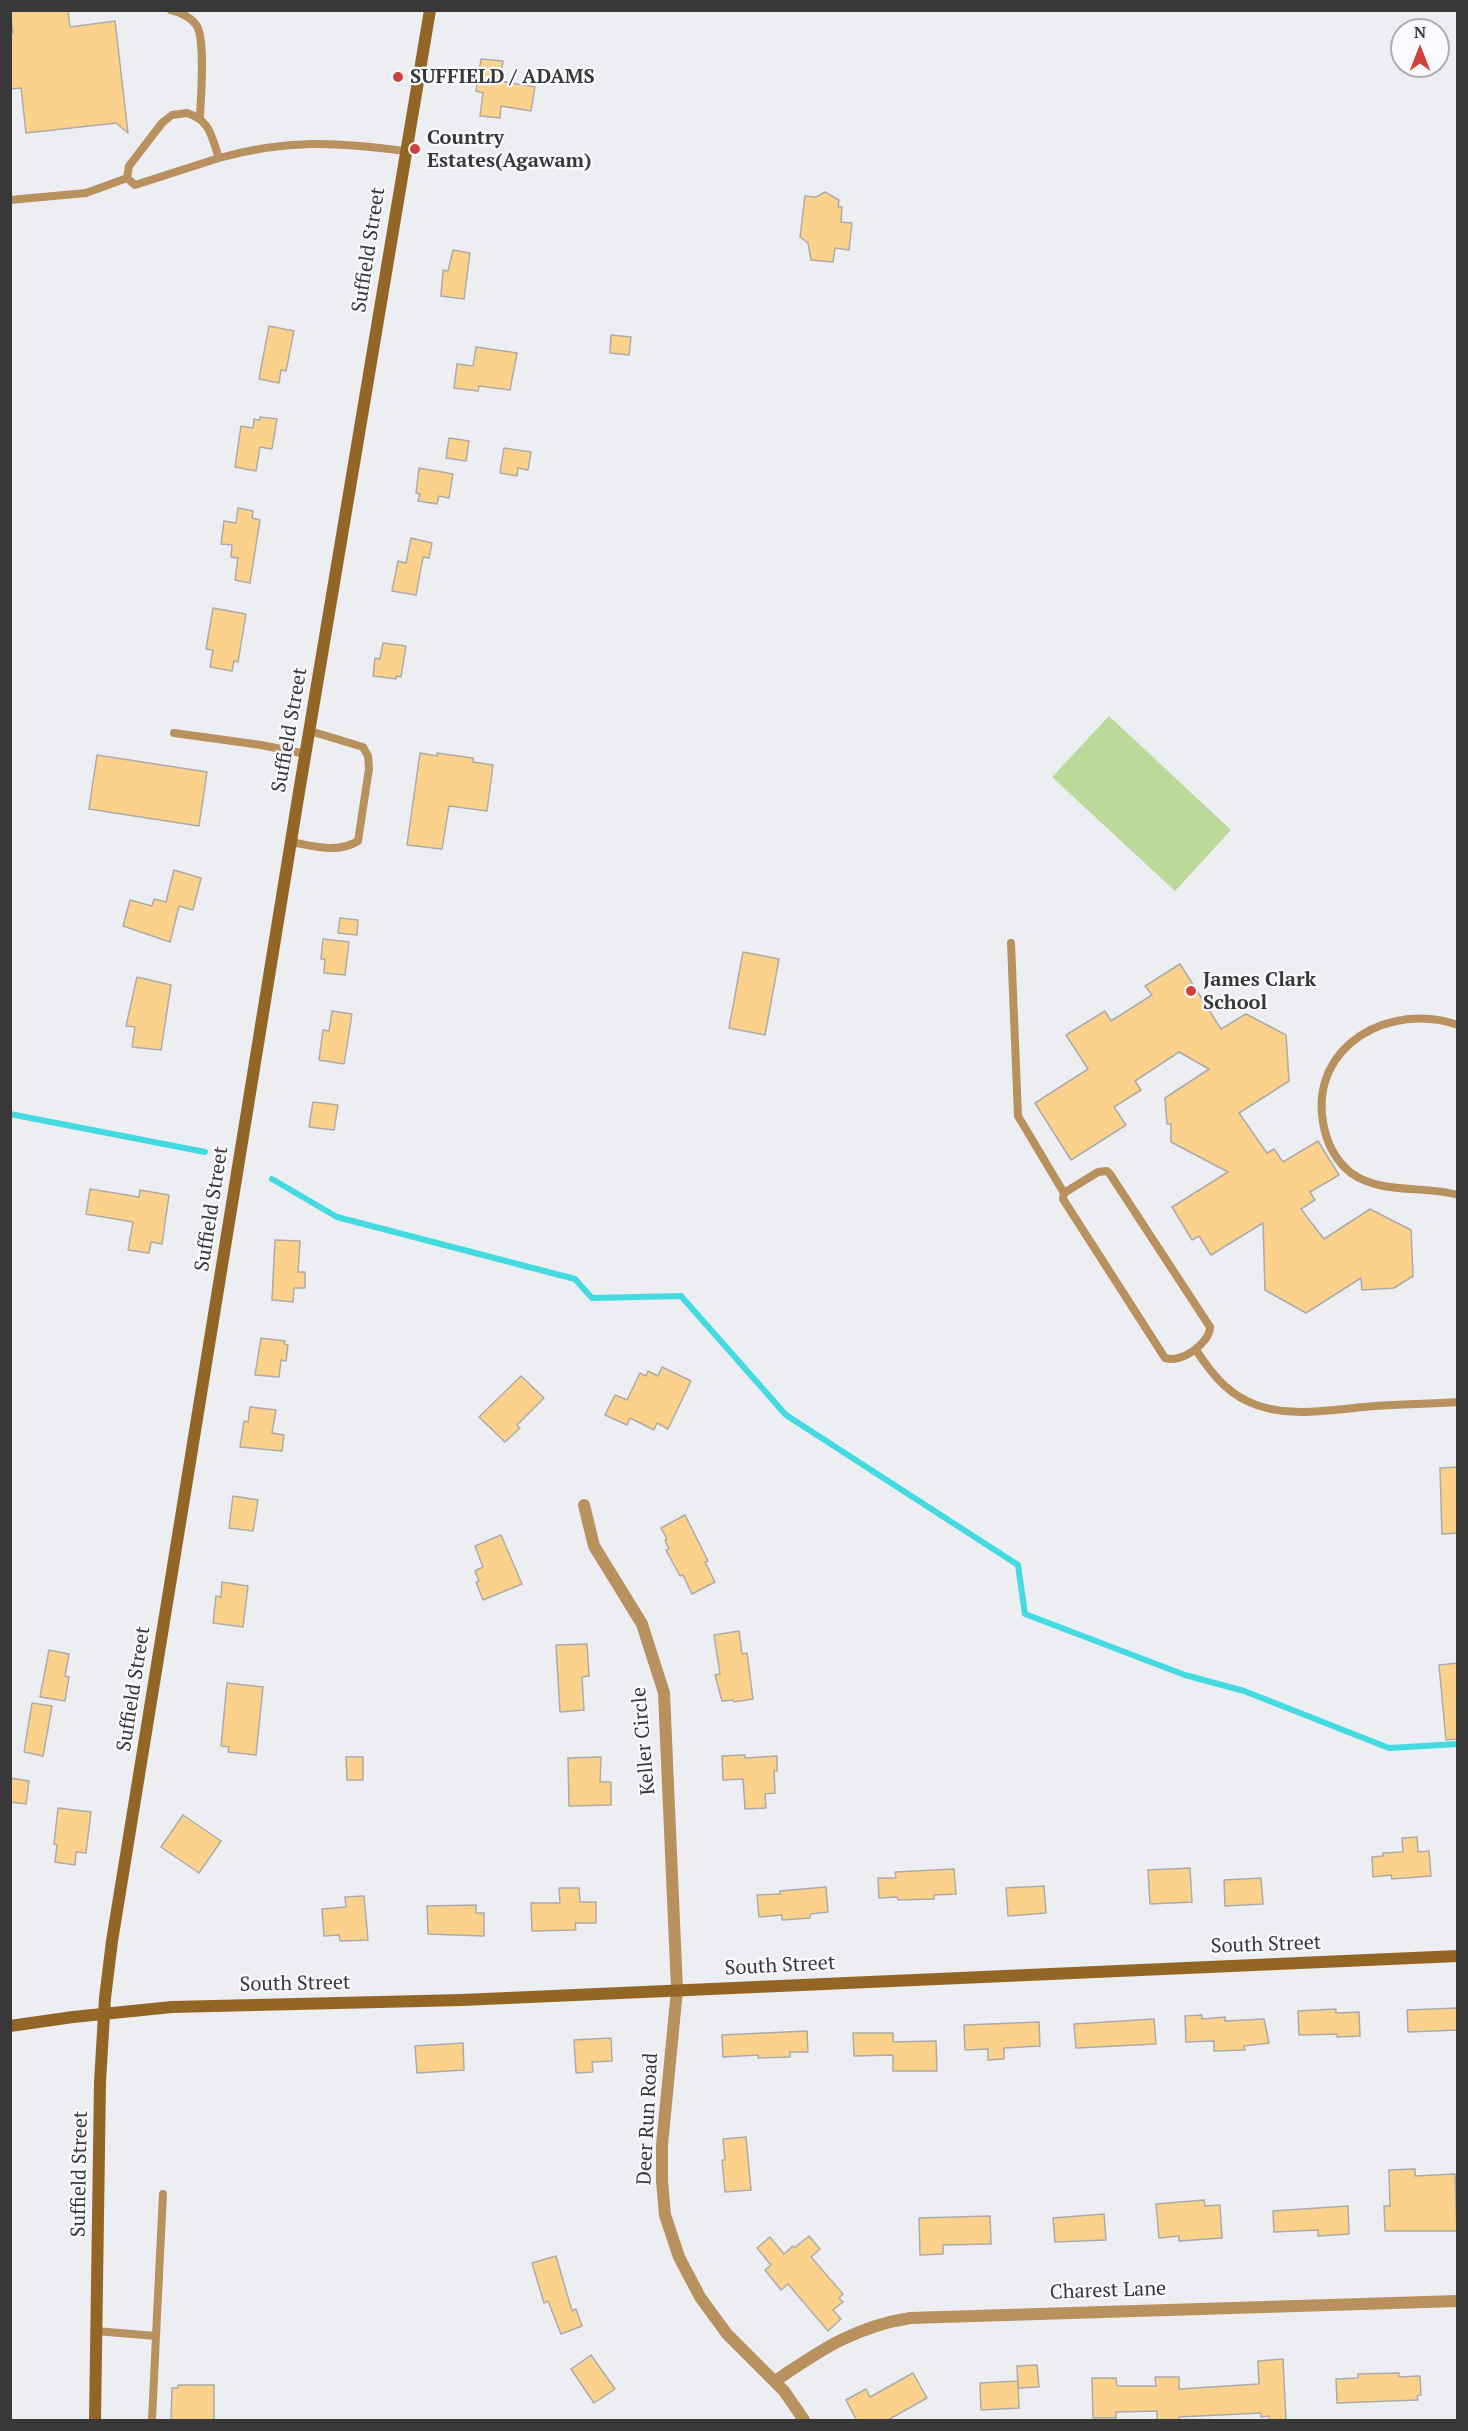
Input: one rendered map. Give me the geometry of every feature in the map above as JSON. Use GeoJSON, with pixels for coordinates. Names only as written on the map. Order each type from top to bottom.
{"type":"FeatureCollection","features":[{"type":"Feature","properties":{"kind":"main road","name":"Suffield Street"},"geometry":{"type":"LineString","coordinates":[[95,2421],[100,2082],[104,2013],[112,1941],[291,842],[430,10]]}},
{"type":"Feature","properties":{"kind":"main road","name":"South Street"},"geometry":{"type":"LineString","coordinates":[[10,2026],[104,2013],[172,2007],[462,2000],[1458,1956]]}},
{"type":"Feature","properties":{"kind":"street","name":"Keller Circle"},"geometry":{"type":"LineString","coordinates":[[584,1505],[594,1546],[642,1624],[664,1693],[677,1990]]}},
{"type":"Feature","properties":{"kind":"street","name":"Deer Run Road"},"geometry":{"type":"LineString","coordinates":[[677,1990],[662,2145],[665,2215],[679,2257],[700,2297],[727,2334],[775,2380],[795,2404],[804,2421]]}},
{"type":"Feature","properties":{"kind":"street","name":"Charest Lane"},"geometry":{"type":"LineString","coordinates":[[775,2380],[820,2350],[861,2329],[910,2318],[1458,2301]]}},
{"type":"Feature","properties":{"kind":"lane"},"geometry":{"type":"LineString","coordinates":[[171,10],[182,13],[197,27],[201,51],[200,117]]}},
{"type":"Feature","properties":{"kind":"lane"},"geometry":{"type":"LineString","coordinates":[[127,178],[129,166],[162,123],[172,115],[187,113],[200,117],[209,129],[219,158]]}},
{"type":"Feature","properties":{"kind":"lane"},"geometry":{"type":"LineString","coordinates":[[127,178],[135,185],[219,158],[264,147],[296,143],[340,143],[405,151]]}},
{"type":"Feature","properties":{"kind":"lane"},"geometry":{"type":"LineString","coordinates":[[10,200],[86,192],[127,178]]}},
{"type":"Feature","properties":{"kind":"lane"},"geometry":{"type":"LineString","coordinates":[[291,842],[335,849],[348,847],[358,841],[369,769],[368,756],[363,747],[310,730]]}},
{"type":"Feature","properties":{"kind":"lane"},"geometry":{"type":"LineString","coordinates":[[174,733],[261,745],[306,754]]}},
{"type":"Feature","properties":{"kind":"lane"},"geometry":{"type":"LineString","coordinates":[[1011,943],[1018,1116],[1064,1193],[1063,1199],[1165,1358],[1172,1360],[1196,1350],[1210,1333],[1210,1327],[1110,1173],[1098,1172],[1064,1193]]}},
{"type":"Feature","properties":{"kind":"lane"},"geometry":{"type":"LineString","coordinates":[[1458,1025],[1440,1020],[1416,1020],[1368,1030],[1347,1045],[1333,1063],[1323,1084],[1321,1106],[1328,1140],[1338,1159],[1352,1173],[1364,1180],[1390,1187],[1444,1191],[1458,1196]]}},
{"type":"Feature","properties":{"kind":"lane"},"geometry":{"type":"LineString","coordinates":[[1196,1350],[1212,1373],[1228,1389],[1248,1401],[1269,1409],[1330,1410],[1458,1402]]}},
{"type":"Feature","properties":{"kind":"lane"},"geometry":{"type":"LineString","coordinates":[[152,2421],[163,2194]]}},
{"type":"Feature","properties":{"kind":"lane"},"geometry":{"type":"LineString","coordinates":[[96,2331],[156,2336]]}},
{"type":"Feature","properties":{"kind":"green space"},"geometry":{"type":"Polygon","coordinates":[[[1109,716],[1231,830],[1175,891],[1052,777],[1109,716]]]}},
{"type":"Feature","properties":{"kind":"building"},"geometry":{"type":"Polygon","coordinates":[[[10,10],[68,10],[70,27],[115,21],[128,133],[116,123],[26,133],[21,88],[10,89],[10,33],[13,33],[10,10]]]}},
{"type":"Feature","properties":{"kind":"building"},"geometry":{"type":"Polygon","coordinates":[[[481,59],[503,61],[500,81],[535,87],[531,111],[501,106],[500,118],[480,116],[483,93],[476,91],[481,59]]]}},
{"type":"Feature","properties":{"kind":"building"},"geometry":{"type":"Polygon","coordinates":[[[825,192],[839,200],[838,207],[842,207],[841,222],[852,223],[849,250],[835,248],[833,262],[811,260],[808,243],[800,237],[805,196],[816,197],[825,192]]]}},
{"type":"Feature","properties":{"kind":"building"},"geometry":{"type":"Polygon","coordinates":[[[453,250],[470,253],[464,299],[441,296],[443,270],[448,271],[453,250]]]}},
{"type":"Feature","properties":{"kind":"building"},"geometry":{"type":"Polygon","coordinates":[[[269,326],[294,331],[286,371],[281,370],[279,383],[259,379],[269,326]]]}},
{"type":"Feature","properties":{"kind":"building"},"geometry":{"type":"Polygon","coordinates":[[[611,335],[631,337],[629,355],[610,353],[611,335]]]}},
{"type":"Feature","properties":{"kind":"building"},"geometry":{"type":"Polygon","coordinates":[[[476,347],[517,353],[510,390],[479,386],[478,391],[454,388],[457,364],[473,366],[476,347]]]}},
{"type":"Feature","properties":{"kind":"building"},"geometry":{"type":"Polygon","coordinates":[[[260,417],[277,419],[272,449],[260,447],[256,471],[235,467],[241,426],[253,428],[254,419],[260,420],[260,417]]]}},
{"type":"Feature","properties":{"kind":"building"},"geometry":{"type":"Polygon","coordinates":[[[449,438],[469,441],[466,461],[446,458],[449,438]]]}},
{"type":"Feature","properties":{"kind":"building"},"geometry":{"type":"Polygon","coordinates":[[[504,448],[531,452],[528,470],[518,468],[517,476],[500,473],[504,448]]]}},
{"type":"Feature","properties":{"kind":"building"},"geometry":{"type":"Polygon","coordinates":[[[419,468],[453,474],[449,498],[439,496],[437,504],[418,501],[420,494],[416,493],[419,468]]]}},
{"type":"Feature","properties":{"kind":"building"},"geometry":{"type":"Polygon","coordinates":[[[238,508],[253,511],[252,518],[260,520],[250,583],[235,580],[238,558],[231,557],[232,545],[221,544],[224,521],[236,523],[238,508]]]}},
{"type":"Feature","properties":{"kind":"building"},"geometry":{"type":"Polygon","coordinates":[[[411,538],[432,543],[429,558],[423,557],[416,595],[392,591],[398,561],[406,563],[411,538]]]}},
{"type":"Feature","properties":{"kind":"building"},"geometry":{"type":"Polygon","coordinates":[[[213,608],[246,614],[238,662],[234,661],[232,671],[210,667],[213,650],[206,649],[213,608]]]}},
{"type":"Feature","properties":{"kind":"building"},"geometry":{"type":"Polygon","coordinates":[[[383,643],[406,646],[401,677],[396,676],[396,679],[373,676],[375,658],[380,659],[383,643]]]}},
{"type":"Feature","properties":{"kind":"building"},"geometry":{"type":"Polygon","coordinates":[[[420,753],[473,758],[473,762],[493,765],[487,811],[449,806],[442,849],[407,845],[420,753]]]}},
{"type":"Feature","properties":{"kind":"building"},"geometry":{"type":"Polygon","coordinates":[[[97,755],[207,772],[199,826],[89,809],[97,755]]]}},
{"type":"Feature","properties":{"kind":"building"},"geometry":{"type":"Polygon","coordinates":[[[174,870],[201,878],[193,910],[179,906],[170,942],[123,926],[130,900],[152,906],[154,899],[166,902],[174,870]]]}},
{"type":"Feature","properties":{"kind":"building"},"geometry":{"type":"Polygon","coordinates":[[[340,918],[358,920],[357,935],[338,933],[340,918]]]}},
{"type":"Feature","properties":{"kind":"building"},"geometry":{"type":"Polygon","coordinates":[[[323,939],[349,942],[345,975],[324,973],[325,959],[321,959],[323,939]]]}},
{"type":"Feature","properties":{"kind":"building"},"geometry":{"type":"Polygon","coordinates":[[[743,952],[779,959],[765,1035],[729,1028],[743,952]]]}},
{"type":"Feature","properties":{"kind":"building"},"geometry":{"type":"Polygon","coordinates":[[[1180,964],[1221,1029],[1246,1014],[1286,1035],[1289,1081],[1239,1113],[1267,1153],[1274,1149],[1283,1162],[1318,1141],[1339,1175],[1310,1192],[1315,1200],[1301,1209],[1324,1239],[1370,1209],[1411,1230],[1413,1276],[1394,1288],[1362,1290],[1361,1278],[1306,1313],[1265,1290],[1263,1223],[1211,1255],[1199,1236],[1192,1240],[1172,1207],[1228,1172],[1171,1142],[1171,1124],[1167,1124],[1165,1098],[1209,1069],[1179,1052],[1135,1081],[1141,1090],[1114,1107],[1126,1125],[1071,1160],[1035,1103],[1088,1069],[1066,1035],[1105,1011],[1111,1021],[1152,995],[1145,986],[1180,964]]]}},
{"type":"Feature","properties":{"kind":"building"},"geometry":{"type":"Polygon","coordinates":[[[137,977],[171,985],[161,1050],[132,1047],[135,1027],[126,1026],[137,977]]]}},
{"type":"Feature","properties":{"kind":"building"},"geometry":{"type":"Polygon","coordinates":[[[332,1011],[352,1014],[344,1064],[319,1060],[323,1030],[329,1031],[332,1011]]]}},
{"type":"Feature","properties":{"kind":"building"},"geometry":{"type":"Polygon","coordinates":[[[313,1102],[338,1105],[334,1130],[309,1127],[313,1102]]]}},
{"type":"Feature","properties":{"kind":"building"},"geometry":{"type":"Polygon","coordinates":[[[90,1189],[139,1197],[140,1190],[169,1195],[162,1244],[151,1242],[149,1253],[128,1250],[133,1222],[86,1214],[90,1189]]]}},
{"type":"Feature","properties":{"kind":"building"},"geometry":{"type":"Polygon","coordinates":[[[275,1240],[300,1241],[298,1272],[305,1272],[305,1288],[294,1288],[293,1302],[272,1300],[275,1240]]]}},
{"type":"Feature","properties":{"kind":"building"},"geometry":{"type":"Polygon","coordinates":[[[261,1338],[285,1341],[284,1344],[288,1345],[286,1361],[281,1360],[279,1377],[255,1375],[261,1338]]]}},
{"type":"Feature","properties":{"kind":"building"},"geometry":{"type":"Polygon","coordinates":[[[662,1367],[691,1381],[668,1429],[657,1423],[654,1430],[630,1418],[627,1425],[605,1415],[615,1395],[627,1400],[640,1373],[646,1376],[648,1371],[658,1376],[662,1367]]]}},
{"type":"Feature","properties":{"kind":"building"},"geometry":{"type":"Polygon","coordinates":[[[521,1376],[544,1398],[517,1425],[520,1428],[505,1442],[479,1417],[521,1376]]]}},
{"type":"Feature","properties":{"kind":"building"},"geometry":{"type":"Polygon","coordinates":[[[250,1407],[276,1410],[272,1433],[284,1435],[282,1451],[240,1447],[244,1421],[248,1422],[250,1407]]]}},
{"type":"Feature","properties":{"kind":"building"},"geometry":{"type":"Polygon","coordinates":[[[1458,1467],[1458,1533],[1442,1534],[1440,1468],[1458,1467]]]}},
{"type":"Feature","properties":{"kind":"building"},"geometry":{"type":"Polygon","coordinates":[[[233,1496],[258,1500],[253,1531],[229,1528],[233,1496]]]}},
{"type":"Feature","properties":{"kind":"building"},"geometry":{"type":"Polygon","coordinates":[[[685,1515],[708,1561],[705,1562],[715,1582],[692,1594],[683,1575],[680,1576],[666,1550],[669,1549],[665,1540],[667,1539],[661,1528],[685,1515]]]}},
{"type":"Feature","properties":{"kind":"building"},"geometry":{"type":"Polygon","coordinates":[[[501,1535],[522,1584],[483,1600],[476,1582],[479,1581],[475,1571],[483,1567],[475,1546],[501,1535]]]}},
{"type":"Feature","properties":{"kind":"building"},"geometry":{"type":"Polygon","coordinates":[[[222,1582],[248,1586],[243,1627],[213,1623],[216,1596],[221,1597],[222,1582]]]}},
{"type":"Feature","properties":{"kind":"building"},"geometry":{"type":"Polygon","coordinates":[[[739,1631],[742,1654],[747,1653],[753,1699],[722,1701],[715,1675],[720,1674],[714,1635],[739,1631]]]}},
{"type":"Feature","properties":{"kind":"building"},"geometry":{"type":"Polygon","coordinates":[[[587,1644],[589,1676],[582,1677],[584,1710],[560,1712],[556,1645],[587,1644]]]}},
{"type":"Feature","properties":{"kind":"building"},"geometry":{"type":"Polygon","coordinates":[[[49,1650],[69,1654],[65,1676],[69,1677],[65,1701],[40,1697],[49,1650]]]}},
{"type":"Feature","properties":{"kind":"building"},"geometry":{"type":"Polygon","coordinates":[[[1458,1663],[1458,1739],[1446,1740],[1439,1665],[1458,1663]]]}},
{"type":"Feature","properties":{"kind":"building"},"geometry":{"type":"Polygon","coordinates":[[[227,1683],[263,1687],[256,1755],[228,1752],[229,1747],[221,1746],[227,1683]]]}},
{"type":"Feature","properties":{"kind":"building"},"geometry":{"type":"Polygon","coordinates":[[[32,1703],[52,1706],[43,1756],[24,1752],[32,1703]]]}},
{"type":"Feature","properties":{"kind":"building"},"geometry":{"type":"Polygon","coordinates":[[[745,1755],[745,1758],[777,1756],[777,1771],[774,1771],[775,1793],[765,1794],[766,1808],[745,1809],[743,1779],[723,1780],[722,1756],[745,1755]]]}},
{"type":"Feature","properties":{"kind":"building"},"geometry":{"type":"Polygon","coordinates":[[[346,1757],[363,1757],[363,1780],[347,1780],[346,1757]]]}},
{"type":"Feature","properties":{"kind":"building"},"geometry":{"type":"Polygon","coordinates":[[[601,1757],[600,1782],[611,1782],[611,1805],[569,1806],[568,1758],[601,1757]]]}},
{"type":"Feature","properties":{"kind":"building"},"geometry":{"type":"Polygon","coordinates":[[[10,1778],[29,1781],[26,1804],[10,1802],[10,1778]]]}},
{"type":"Feature","properties":{"kind":"building"},"geometry":{"type":"Polygon","coordinates":[[[58,1808],[91,1812],[86,1853],[76,1852],[75,1865],[55,1862],[57,1845],[54,1844],[58,1808]]]}},
{"type":"Feature","properties":{"kind":"building"},"geometry":{"type":"Polygon","coordinates":[[[183,1815],[221,1841],[199,1873],[161,1847],[183,1815]]]}},
{"type":"Feature","properties":{"kind":"building"},"geometry":{"type":"Polygon","coordinates":[[[1417,1837],[1418,1852],[1429,1851],[1431,1876],[1392,1879],[1391,1875],[1373,1877],[1372,1857],[1383,1856],[1383,1853],[1403,1852],[1402,1838],[1417,1837]]]}},
{"type":"Feature","properties":{"kind":"building"},"geometry":{"type":"Polygon","coordinates":[[[1190,1868],[1192,1902],[1150,1904],[1148,1870],[1190,1868]]]}},
{"type":"Feature","properties":{"kind":"building"},"geometry":{"type":"Polygon","coordinates":[[[954,1869],[956,1894],[934,1895],[934,1899],[879,1898],[878,1878],[896,1878],[895,1872],[954,1869]]]}},
{"type":"Feature","properties":{"kind":"building"},"geometry":{"type":"Polygon","coordinates":[[[1261,1878],[1263,1904],[1225,1906],[1224,1880],[1261,1878]]]}},
{"type":"Feature","properties":{"kind":"building"},"geometry":{"type":"Polygon","coordinates":[[[1044,1886],[1046,1913],[1008,1916],[1006,1888],[1044,1886]]]}},
{"type":"Feature","properties":{"kind":"building"},"geometry":{"type":"Polygon","coordinates":[[[826,1887],[828,1912],[810,1914],[810,1918],[782,1920],[782,1915],[759,1917],[757,1895],[826,1887]]]}},
{"type":"Feature","properties":{"kind":"building"},"geometry":{"type":"Polygon","coordinates":[[[559,1888],[579,1888],[580,1902],[596,1902],[596,1923],[575,1923],[576,1930],[532,1931],[531,1903],[560,1903],[559,1888]]]}},
{"type":"Feature","properties":{"kind":"building"},"geometry":{"type":"Polygon","coordinates":[[[364,1896],[368,1940],[340,1941],[339,1935],[324,1936],[322,1909],[346,1907],[345,1897],[364,1896]]]}},
{"type":"Feature","properties":{"kind":"building"},"geometry":{"type":"Polygon","coordinates":[[[476,1905],[476,1913],[484,1913],[484,1936],[428,1934],[427,1906],[476,1905]]]}},
{"type":"Feature","properties":{"kind":"building"},"geometry":{"type":"Polygon","coordinates":[[[1458,2008],[1458,2030],[1408,2032],[1407,2010],[1458,2008]]]}},
{"type":"Feature","properties":{"kind":"building"},"geometry":{"type":"Polygon","coordinates":[[[1336,2009],[1336,2013],[1359,2012],[1360,2036],[1299,2035],[1298,2011],[1336,2009]]]}},
{"type":"Feature","properties":{"kind":"building"},"geometry":{"type":"Polygon","coordinates":[[[1202,2015],[1202,2019],[1225,2017],[1225,2021],[1264,2019],[1269,2043],[1244,2046],[1245,2050],[1214,2051],[1214,2041],[1186,2042],[1185,2016],[1202,2015]]]}},
{"type":"Feature","properties":{"kind":"building"},"geometry":{"type":"Polygon","coordinates":[[[1154,2019],[1156,2044],[1076,2048],[1074,2024],[1154,2019]]]}},
{"type":"Feature","properties":{"kind":"building"},"geometry":{"type":"Polygon","coordinates":[[[1039,2022],[1040,2046],[1004,2048],[1004,2059],[988,2060],[988,2049],[965,2050],[964,2025],[1039,2022]]]}},
{"type":"Feature","properties":{"kind":"building"},"geometry":{"type":"Polygon","coordinates":[[[807,2031],[808,2052],[790,2052],[790,2057],[758,2058],[758,2055],[723,2057],[722,2035],[807,2031]]]}},
{"type":"Feature","properties":{"kind":"building"},"geometry":{"type":"Polygon","coordinates":[[[853,2033],[893,2033],[893,2042],[936,2041],[937,2071],[893,2071],[893,2055],[854,2056],[853,2033]]]}},
{"type":"Feature","properties":{"kind":"building"},"geometry":{"type":"Polygon","coordinates":[[[611,2038],[612,2061],[592,2062],[593,2072],[576,2073],[574,2040],[611,2038]]]}},
{"type":"Feature","properties":{"kind":"building"},"geometry":{"type":"Polygon","coordinates":[[[463,2043],[464,2070],[417,2073],[415,2046],[463,2043]]]}},
{"type":"Feature","properties":{"kind":"building"},"geometry":{"type":"Polygon","coordinates":[[[746,2137],[751,2190],[725,2192],[723,2139],[746,2137]]]}},
{"type":"Feature","properties":{"kind":"building"},"geometry":{"type":"Polygon","coordinates":[[[1415,2169],[1415,2176],[1455,2174],[1457,2231],[1385,2231],[1384,2206],[1390,2206],[1389,2170],[1415,2169]]]}},
{"type":"Feature","properties":{"kind":"building"},"geometry":{"type":"Polygon","coordinates":[[[1204,2200],[1205,2206],[1220,2205],[1222,2238],[1179,2241],[1179,2236],[1159,2238],[1156,2204],[1204,2200]]]}},
{"type":"Feature","properties":{"kind":"building"},"geometry":{"type":"Polygon","coordinates":[[[1348,2206],[1349,2234],[1318,2236],[1318,2230],[1274,2232],[1273,2211],[1348,2206]]]}},
{"type":"Feature","properties":{"kind":"building"},"geometry":{"type":"Polygon","coordinates":[[[1104,2214],[1106,2240],[1055,2242],[1053,2218],[1104,2214]]]}},
{"type":"Feature","properties":{"kind":"building"},"geometry":{"type":"Polygon","coordinates":[[[990,2216],[991,2244],[943,2245],[943,2254],[920,2255],[919,2218],[990,2216]]]}},
{"type":"Feature","properties":{"kind":"building"},"geometry":{"type":"Polygon","coordinates":[[[809,2236],[820,2249],[811,2257],[843,2294],[839,2298],[843,2302],[833,2310],[841,2319],[828,2331],[788,2284],[781,2290],[765,2270],[771,2265],[757,2248],[770,2237],[784,2254],[809,2236]]]}},
{"type":"Feature","properties":{"kind":"building"},"geometry":{"type":"Polygon","coordinates":[[[556,2256],[572,2311],[576,2309],[582,2326],[561,2334],[548,2301],[544,2303],[532,2263],[556,2256]]]}},
{"type":"Feature","properties":{"kind":"building"},"geometry":{"type":"Polygon","coordinates":[[[591,2355],[615,2389],[594,2403],[571,2369],[591,2355]]]}},
{"type":"Feature","properties":{"kind":"building"},"geometry":{"type":"Polygon","coordinates":[[[1283,2359],[1286,2421],[1269,2421],[1269,2416],[1261,2417],[1261,2413],[1179,2417],[1179,2421],[1157,2421],[1157,2411],[1116,2412],[1116,2418],[1093,2418],[1092,2378],[1116,2378],[1117,2386],[1156,2386],[1155,2377],[1179,2377],[1179,2389],[1259,2384],[1258,2361],[1283,2359]]]}},
{"type":"Feature","properties":{"kind":"building"},"geometry":{"type":"Polygon","coordinates":[[[1037,2365],[1039,2387],[1018,2388],[1017,2366],[1037,2365]]]}},
{"type":"Feature","properties":{"kind":"building"},"geometry":{"type":"Polygon","coordinates":[[[913,2373],[927,2398],[886,2421],[857,2421],[846,2400],[866,2389],[870,2397],[913,2373]]]}},
{"type":"Feature","properties":{"kind":"building"},"geometry":{"type":"Polygon","coordinates":[[[1399,2373],[1399,2377],[1420,2376],[1421,2395],[1417,2396],[1418,2400],[1337,2403],[1336,2379],[1358,2378],[1358,2374],[1399,2373]]]}},
{"type":"Feature","properties":{"kind":"building"},"geometry":{"type":"Polygon","coordinates":[[[1018,2381],[1019,2408],[981,2410],[980,2383],[1018,2381]]]}},
{"type":"Feature","properties":{"kind":"building"},"geometry":{"type":"Polygon","coordinates":[[[178,2385],[214,2385],[214,2421],[171,2421],[172,2388],[178,2388],[178,2385]]]}},
{"type":"Feature","properties":{"kind":"waterway"},"geometry":{"type":"LineString","coordinates":[[10,1114],[205,1152]]}},
{"type":"Feature","properties":{"kind":"waterway"},"geometry":{"type":"LineString","coordinates":[[272,1179],[337,1217],[575,1279],[592,1298],[681,1296],[786,1415],[1018,1565],[1025,1614],[1185,1675],[1244,1691],[1389,1748],[1458,1744]]}},
{"type":"Feature","properties":{"kind":"place","name":"SUFFIELD / ADAMS"},"geometry":{"type":"Point","coordinates":[398,77]}},
{"type":"Feature","properties":{"kind":"place","name":"Country Estates(Agawam)"},"geometry":{"type":"Point","coordinates":[415,149]}},
{"type":"Feature","properties":{"kind":"place","name":"James Clark School"},"geometry":{"type":"Point","coordinates":[1191,991]}}]}
